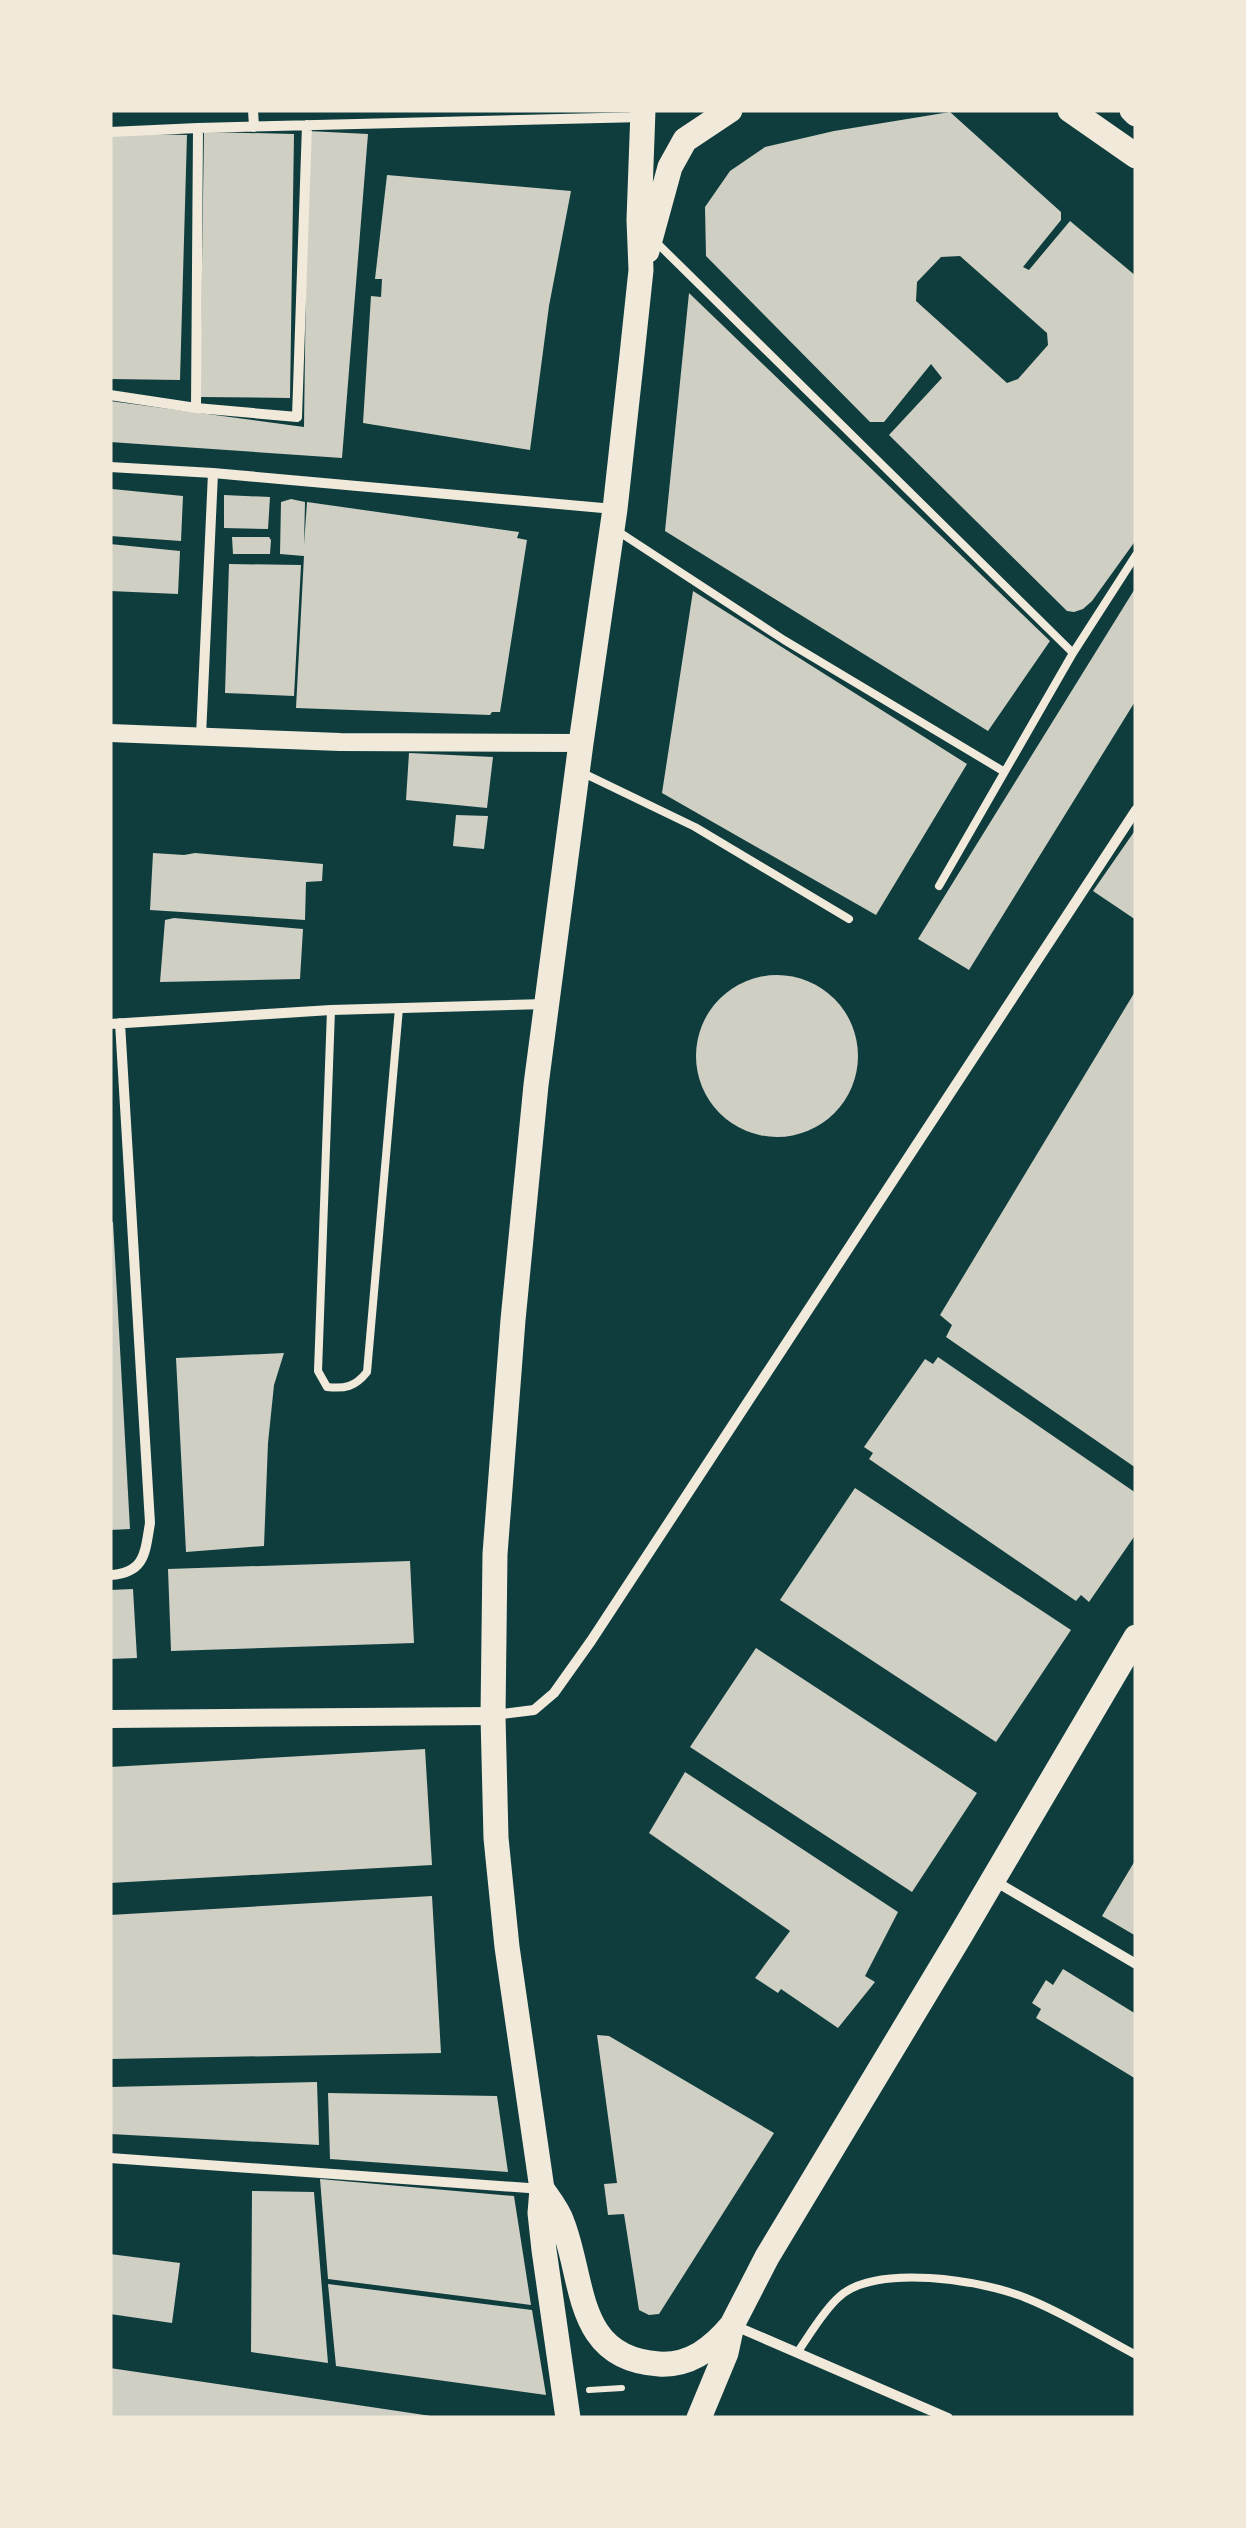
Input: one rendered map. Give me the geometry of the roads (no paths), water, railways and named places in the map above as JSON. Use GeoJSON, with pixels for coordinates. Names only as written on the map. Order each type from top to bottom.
{"type":"FeatureCollection","features":[{"type":"Feature","properties":{"kind":"main road"},"geometry":{"type":"LineString","coordinates":[[641,270],[670,167],[685,140],[730,110]]}},
{"type":"Feature","properties":{"kind":"main road"},"geometry":{"type":"LineString","coordinates":[[1070,110],[1136,156]]}},
{"type":"Feature","properties":{"kind":"main road"},"geometry":{"type":"LineString","coordinates":[[568,2418],[544,2250],[542,2188],[507,1947],[496,1838],[495,1554],[526,1176],[614,518],[641,270],[643,113]]}},
{"type":"Feature","properties":{"kind":"main road"},"geometry":{"type":"LineString","coordinates":[[542,2188],[561,2218],[586,2313],[605,2342],[621,2354],[658,2364],[690,2360],[721,2338],[1136,1637]]}},
{"type":"Feature","properties":{"kind":"main road"},"geometry":{"type":"LineString","coordinates":[[699,2418],[726,2352],[732,2325]]}},
{"type":"Feature","properties":{"kind":"street"},"geometry":{"type":"LineString","coordinates":[[253,110],[254,126]]}},
{"type":"Feature","properties":{"kind":"street"},"geometry":{"type":"LineString","coordinates":[[369,110],[369,124]]}},
{"type":"Feature","properties":{"kind":"street"},"geometry":{"type":"LineString","coordinates":[[110,132],[643,113]]}},
{"type":"Feature","properties":{"kind":"street"},"geometry":{"type":"LineString","coordinates":[[110,396],[297,417],[308,125]]}},
{"type":"Feature","properties":{"kind":"street"},"geometry":{"type":"LineString","coordinates":[[196,408],[198,128]]}},
{"type":"Feature","properties":{"kind":"street"},"geometry":{"type":"LineString","coordinates":[[110,467],[213,473],[614,518]]}},
{"type":"Feature","properties":{"kind":"street"},"geometry":{"type":"LineString","coordinates":[[201,736],[213,473]]}},
{"type":"Feature","properties":{"kind":"street"},"geometry":{"type":"LineString","coordinates":[[110,733],[340,742],[581,744]]}},
{"type":"Feature","properties":{"kind":"street"},"geometry":{"type":"LineString","coordinates":[[110,1718],[493,1716],[534,1710],[554,1693],[592,1641],[1136,810]]}},
{"type":"Feature","properties":{"kind":"street"},"geometry":{"type":"LineString","coordinates":[[110,1575],[125,1574],[137,1566],[145,1554],[150,1523],[115,1023],[331,1010],[547,1004]]}},
{"type":"Feature","properties":{"kind":"street"},"geometry":{"type":"LineString","coordinates":[[992,1880],[1136,1964]]}},
{"type":"Feature","properties":{"kind":"street"},"geometry":{"type":"LineString","coordinates":[[110,2158],[542,2188]]}},
{"type":"Feature","properties":{"kind":"street"},"geometry":{"type":"LineString","coordinates":[[732,2325],[948,2418]]}},
{"type":"Feature","properties":{"kind":"lane"},"geometry":{"type":"LineString","coordinates":[[651,237],[1074,653]]}},
{"type":"Feature","properties":{"kind":"lane"},"geometry":{"type":"LineString","coordinates":[[614,518],[784,640],[1004,770]]}},
{"type":"Feature","properties":{"kind":"lane"},"geometry":{"type":"LineString","coordinates":[[938,886],[1136,555]]}},
{"type":"Feature","properties":{"kind":"lane"},"geometry":{"type":"LineString","coordinates":[[578,770],[694,826],[849,919]]}},
{"type":"Feature","properties":{"kind":"lane"},"geometry":{"type":"LineString","coordinates":[[331,1010],[318,1371],[327,1387],[344,1389],[358,1383],[367,1372],[399,1008]]}},
{"type":"Feature","properties":{"kind":"lane"},"geometry":{"type":"LineString","coordinates":[[797,2354],[839,2297],[861,2283],[910,2276],[964,2282],[1024,2297],[1136,2355]]}}]}
